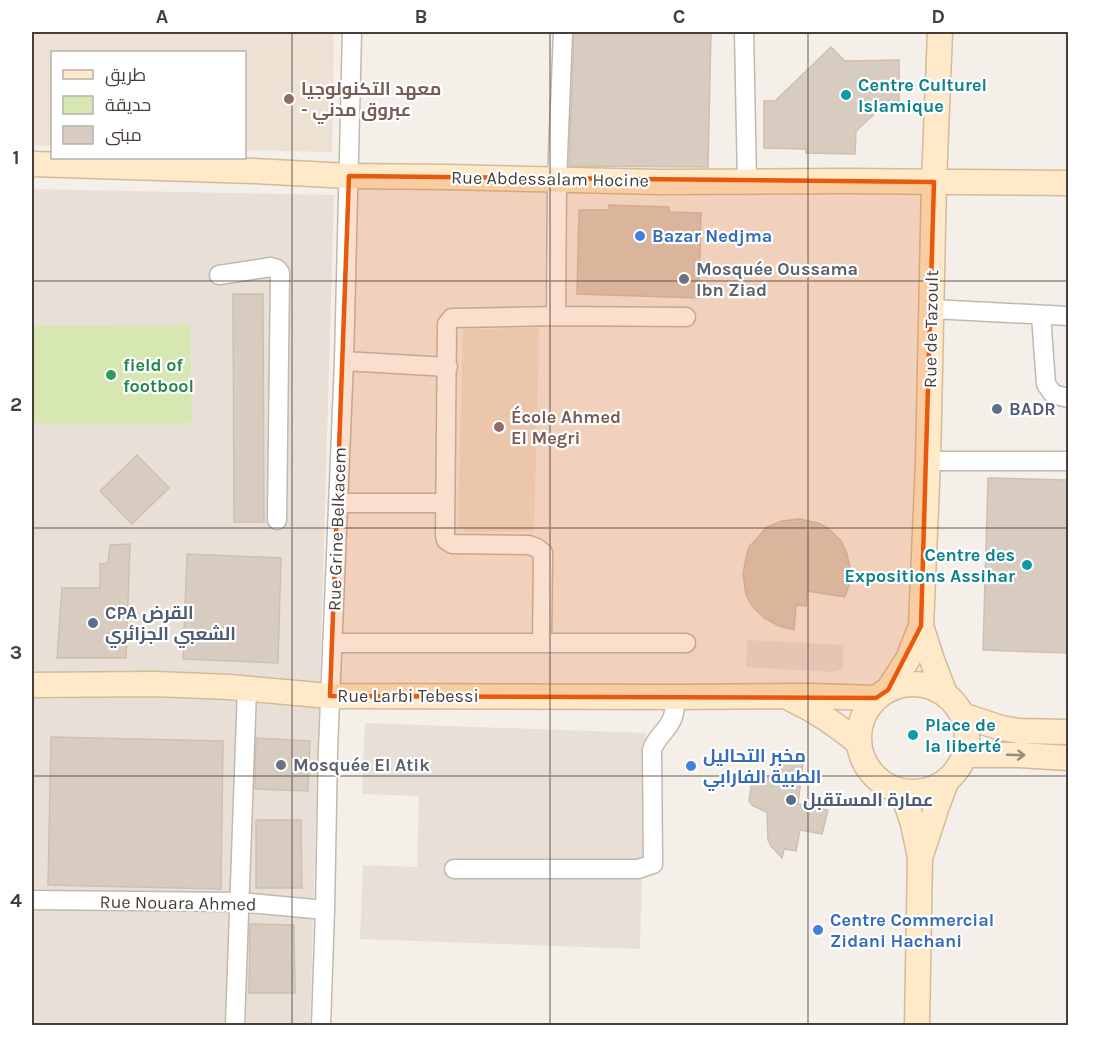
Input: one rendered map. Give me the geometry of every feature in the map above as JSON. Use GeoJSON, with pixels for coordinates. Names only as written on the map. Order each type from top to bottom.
{"type":"FeatureCollection","features":[{"type":"Feature","properties":{"kind":"main road","name":"Rue de Tazoult"},"geometry":{"type":"LineString","coordinates":[[882,694],[908,659],[921,626],[940,32]]}},
{"type":"Feature","properties":{"kind":"main road","name":"Rue Abdessalam Hocine"},"geometry":{"type":"LineString","coordinates":[[32,164],[242,170],[349,176],[558,180],[1068,183]]}},
{"type":"Feature","properties":{"kind":"main road","name":"Rue de Tazoult"},"geometry":{"type":"LineString","coordinates":[[921,626],[945,694]]}},
{"type":"Feature","properties":{"kind":"main road","name":"Rue Larbi Tebessi"},"geometry":{"type":"LineString","coordinates":[[32,685],[155,684],[247,688],[330,696],[675,697],[882,694]]}},
{"type":"Feature","properties":{"kind":"main road"},"geometry":{"type":"LineString","coordinates":[[917,684],[931,687],[945,694],[962,715],[967,735],[964,755],[957,769],[933,788],[918,792],[902,791],[886,785],[873,774],[864,760],[859,743],[860,727],[866,711],[882,694],[902,685],[917,684]]}},
{"type":"Feature","properties":{"kind":"main road","name":"Rue Larbi Tebessi"},"geometry":{"type":"LineString","coordinates":[[786,696],[812,709],[859,743]]}},
{"type":"Feature","properties":{"kind":"main road"},"geometry":{"type":"LineString","coordinates":[[962,715],[1001,728],[1019,731],[1068,732]]}},
{"type":"Feature","properties":{"kind":"main road"},"geometry":{"type":"LineString","coordinates":[[964,755],[1068,758]]}},
{"type":"Feature","properties":{"kind":"main road"},"geometry":{"type":"LineString","coordinates":[[920,857],[946,780]]}},
{"type":"Feature","properties":{"kind":"main road"},"geometry":{"type":"LineString","coordinates":[[902,791],[913,824],[920,857],[916,1026]]}},
{"type":"Feature","properties":{"kind":"street","name":"Rue Grine Belkacem"},"geometry":{"type":"LineString","coordinates":[[321,1026],[330,696],[344,362],[352,32]]}},
{"type":"Feature","properties":{"kind":"street"},"geometry":{"type":"LineString","coordinates":[[556,316],[563,32]]}},
{"type":"Feature","properties":{"kind":"street"},"geometry":{"type":"LineString","coordinates":[[744,32],[747,182]]}},
{"type":"Feature","properties":{"kind":"street"},"geometry":{"type":"LineString","coordinates":[[219,275],[271,267],[280,273],[277,520]]}},
{"type":"Feature","properties":{"kind":"street"},"geometry":{"type":"LineString","coordinates":[[932,309],[1068,316]]}},
{"type":"Feature","properties":{"kind":"street"},"geometry":{"type":"LineString","coordinates":[[1041,315],[1046,384],[1053,394],[1068,398]]}},
{"type":"Feature","properties":{"kind":"street"},"geometry":{"type":"LineString","coordinates":[[542,642],[543,553],[529,545],[450,543],[446,540],[448,322],[452,318],[686,317]]}},
{"type":"Feature","properties":{"kind":"street"},"geometry":{"type":"LineString","coordinates":[[344,362],[448,367]]}},
{"type":"Feature","properties":{"kind":"street"},"geometry":{"type":"LineString","coordinates":[[928,461],[1068,461]]}},
{"type":"Feature","properties":{"kind":"street"},"geometry":{"type":"LineString","coordinates":[[338,503],[445,503]]}},
{"type":"Feature","properties":{"kind":"street"},"geometry":{"type":"LineString","coordinates":[[332,643],[686,643]]}},
{"type":"Feature","properties":{"kind":"street"},"geometry":{"type":"LineString","coordinates":[[235,1026],[247,688]]}},
{"type":"Feature","properties":{"kind":"street"},"geometry":{"type":"LineString","coordinates":[[454,869],[638,869],[653,864],[652,750],[656,740],[671,722],[675,697]]}},
{"type":"Feature","properties":{"kind":"street","name":"Rue Nouara Ahmed"},"geometry":{"type":"LineString","coordinates":[[32,900],[239,902],[325,910]]}},
{"type":"Feature","properties":{"kind":"highlighted area"},"geometry":{"type":"Polygon","coordinates":[[[349,176],[934,182],[921,626],[888,690],[876,698],[330,696],[349,176]]]}},
{"type":"Feature","properties":{"kind":"shaded area","name":"معهد التكنولوجيا - عبروق مدني"},"geometry":{"type":"Polygon","coordinates":[[[32,32],[334,32],[332,152],[246,150],[246,51],[51,51],[51,146],[32,145],[32,32]]]}},
{"type":"Feature","properties":{"kind":"shaded area"},"geometry":{"type":"Polygon","coordinates":[[[32,189],[334,195],[310,1025],[32,1026],[32,189]]]}},
{"type":"Feature","properties":{"kind":"shaded area","name":"École Ahmed El Megri"},"geometry":{"type":"Polygon","coordinates":[[[539,328],[534,531],[466,532],[458,525],[463,329],[539,328]]]}},
{"type":"Feature","properties":{"kind":"shaded area"},"geometry":{"type":"Polygon","coordinates":[[[747,640],[843,645],[843,669],[831,672],[746,667],[747,640]]]}},
{"type":"Feature","properties":{"kind":"shaded area"},"geometry":{"type":"Polygon","coordinates":[[[365,723],[646,733],[640,949],[360,939],[363,865],[417,867],[419,796],[362,794],[365,723]]]}},
{"type":"Feature","properties":{"kind":"green space","name":"field of footbool"},"geometry":{"type":"Polygon","coordinates":[[[190,325],[191,423],[32,423],[32,326],[190,325]]]}},
{"type":"Feature","properties":{"kind":"building"},"geometry":{"type":"Polygon","coordinates":[[[574,32],[711,32],[708,167],[569,166],[574,32]]]}},
{"type":"Feature","properties":{"kind":"building","name":"Centre Culturel Islamique"},"geometry":{"type":"Polygon","coordinates":[[[831,47],[845,61],[899,60],[899,101],[888,101],[856,131],[855,154],[806,153],[806,149],[764,148],[764,101],[775,101],[831,47]]]}},
{"type":"Feature","properties":{"kind":"building","name":"Bazar Nedjma"},"geometry":{"type":"Polygon","coordinates":[[[609,205],[669,207],[669,212],[701,213],[699,298],[577,294],[579,210],[609,210],[609,205]]]}},
{"type":"Feature","properties":{"kind":"building"},"geometry":{"type":"Polygon","coordinates":[[[233,294],[263,294],[264,522],[234,522],[233,294]]]}},
{"type":"Feature","properties":{"kind":"building"},"geometry":{"type":"Polygon","coordinates":[[[137,455],[169,488],[132,524],[100,491],[137,455]]]}},
{"type":"Feature","properties":{"kind":"building","name":"Centre des Expositions Assihar"},"geometry":{"type":"Polygon","coordinates":[[[988,478],[1068,480],[1068,653],[983,650],[988,478]]]}},
{"type":"Feature","properties":{"kind":"building"},"geometry":{"type":"Polygon","coordinates":[[[799,519],[818,523],[828,528],[841,541],[847,554],[850,582],[845,597],[807,591],[806,606],[796,605],[794,630],[779,626],[764,618],[752,606],[746,595],[743,574],[749,547],[767,527],[782,521],[799,519]]]}},
{"type":"Feature","properties":{"kind":"building","name":"CPA القرض الشعبي الجزائري"},"geometry":{"type":"Polygon","coordinates":[[[130,544],[126,658],[57,658],[62,588],[100,588],[100,564],[108,563],[110,545],[130,544]]]}},
{"type":"Feature","properties":{"kind":"building"},"geometry":{"type":"Polygon","coordinates":[[[187,554],[281,558],[278,663],[183,659],[187,554]]]}},
{"type":"Feature","properties":{"kind":"building"},"geometry":{"type":"Polygon","coordinates":[[[51,737],[223,741],[221,889],[48,885],[51,737]]]}},
{"type":"Feature","properties":{"kind":"building","name":"Mosquée El Atik"},"geometry":{"type":"Polygon","coordinates":[[[256,738],[310,741],[308,791],[255,789],[256,738]]]}},
{"type":"Feature","properties":{"kind":"building"},"geometry":{"type":"Polygon","coordinates":[[[779,757],[803,763],[798,804],[828,810],[822,834],[800,830],[796,851],[784,849],[782,858],[768,840],[767,812],[753,806],[749,801],[753,774],[774,779],[779,757]]]}},
{"type":"Feature","properties":{"kind":"building"},"geometry":{"type":"Polygon","coordinates":[[[256,820],[301,820],[302,888],[256,888],[256,820]]]}},
{"type":"Feature","properties":{"kind":"building"},"geometry":{"type":"Polygon","coordinates":[[[250,924],[294,925],[295,993],[249,993],[250,924]]]}},
{"type":"Feature","properties":{"kind":"place","name":"Centre Culturel Islamique"},"geometry":{"type":"Point","coordinates":[846,95]}},
{"type":"Feature","properties":{"kind":"place","name":"معهد التكنولوجيا - عبروق مدني"},"geometry":{"type":"Point","coordinates":[289,99]}},
{"type":"Feature","properties":{"kind":"place","name":"Bazar Nedjma"},"geometry":{"type":"Point","coordinates":[640,236]}},
{"type":"Feature","properties":{"kind":"place","name":"Mosquée Oussama Ibn Ziad"},"geometry":{"type":"Point","coordinates":[684,279]}},
{"type":"Feature","properties":{"kind":"place","name":"field of footbool"},"geometry":{"type":"Point","coordinates":[111,375]}},
{"type":"Feature","properties":{"kind":"place","name":"BADR"},"geometry":{"type":"Point","coordinates":[997,409]}},
{"type":"Feature","properties":{"kind":"place","name":"École Ahmed El Megri"},"geometry":{"type":"Point","coordinates":[499,427]}},
{"type":"Feature","properties":{"kind":"place","name":"Centre des Expositions Assihar"},"geometry":{"type":"Point","coordinates":[1027,565]}},
{"type":"Feature","properties":{"kind":"place","name":"CPA القرض الشعبي الجزائري"},"geometry":{"type":"Point","coordinates":[93,623]}},
{"type":"Feature","properties":{"kind":"place","name":"Place de la liberté"},"geometry":{"type":"Point","coordinates":[913,735]}},
{"type":"Feature","properties":{"kind":"place","name":"Mosquée El Atik"},"geometry":{"type":"Point","coordinates":[281,765]}},
{"type":"Feature","properties":{"kind":"place","name":"مخبر التحاليل الطبية الفارابي"},"geometry":{"type":"Point","coordinates":[691,766]}},
{"type":"Feature","properties":{"kind":"place","name":"عمارة المستقبل"},"geometry":{"type":"Point","coordinates":[791,800]}},
{"type":"Feature","properties":{"kind":"place","name":"Centre Commercial Zidani Hachani"},"geometry":{"type":"Point","coordinates":[818,930]}}]}
